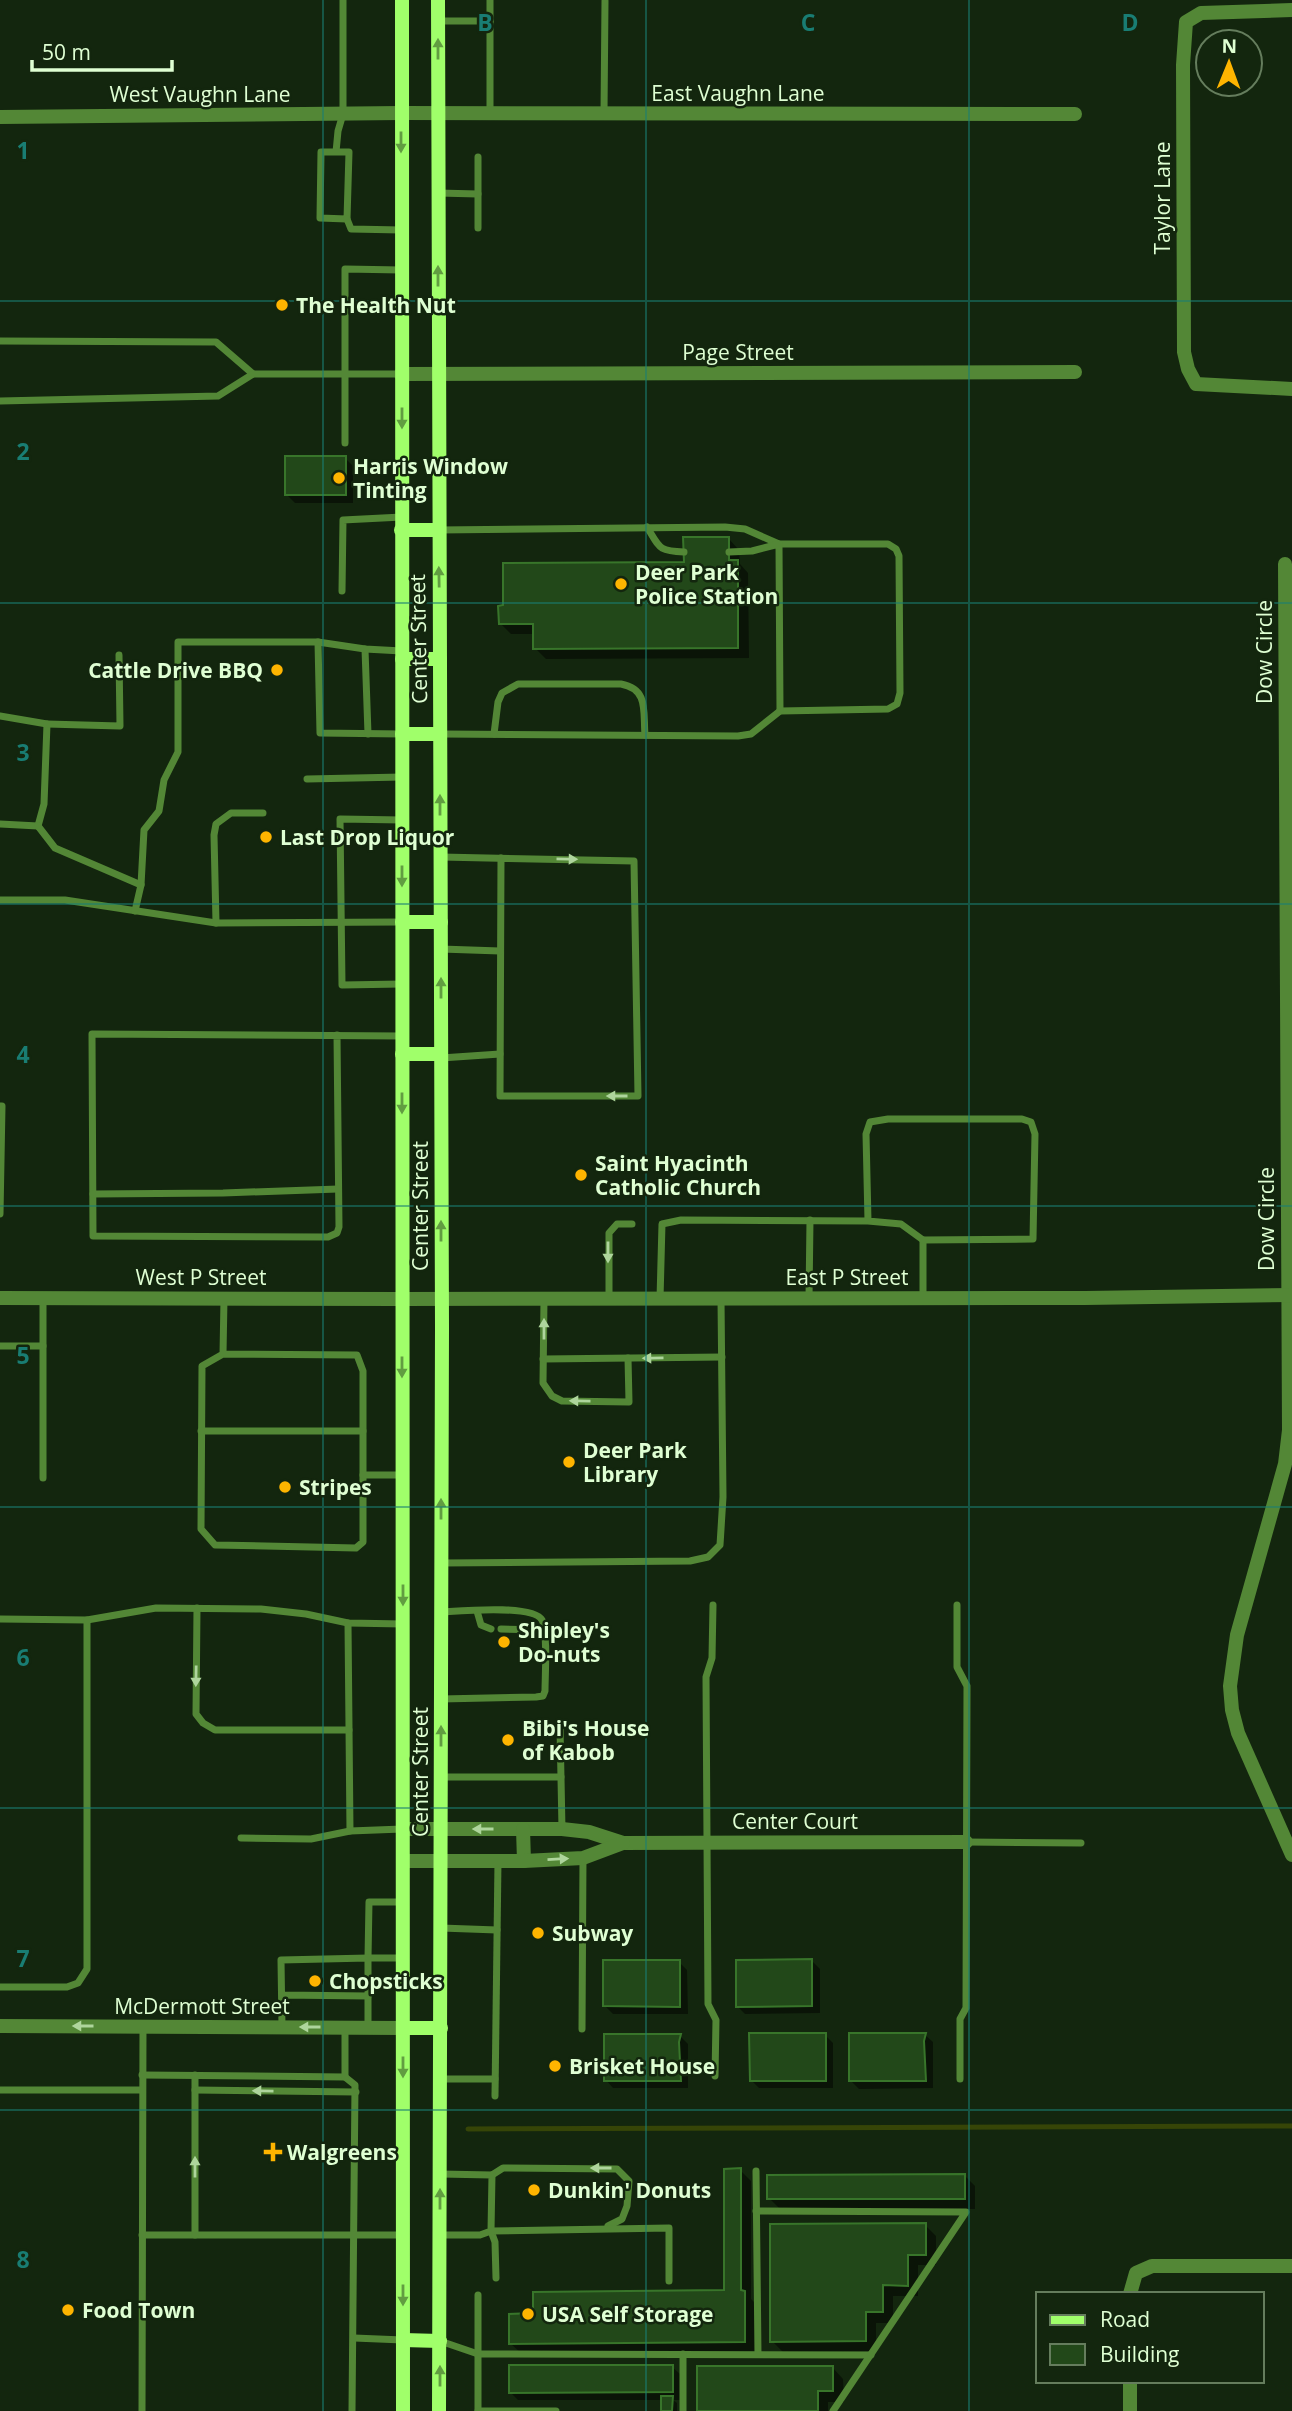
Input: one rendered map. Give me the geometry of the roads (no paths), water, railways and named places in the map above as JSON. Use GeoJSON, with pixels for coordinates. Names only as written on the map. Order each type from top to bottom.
{"type":"FeatureCollection","features":[{"type":"Feature","properties":{"kind":"main road","name":"Center Street"},"geometry":{"type":"LineString","coordinates":[[402,0],[403,2411]]}},
{"type":"Feature","properties":{"kind":"main road","name":"Center Street"},"geometry":{"type":"LineString","coordinates":[[438,0],[442,1299],[439,2411]]}},
{"type":"Feature","properties":{"kind":"main road"},"geometry":{"type":"LineString","coordinates":[[402,524],[438,530]]}},
{"type":"Feature","properties":{"kind":"main road"},"geometry":{"type":"LineString","coordinates":[[402,655],[440,659]]}},
{"type":"Feature","properties":{"kind":"main road"},"geometry":{"type":"LineString","coordinates":[[402,734],[440,734]]}},
{"type":"Feature","properties":{"kind":"main road"},"geometry":{"type":"LineString","coordinates":[[402,922],[441,922]]}},
{"type":"Feature","properties":{"kind":"main road"},"geometry":{"type":"LineString","coordinates":[[402,1054],[441,1056]]}},
{"type":"Feature","properties":{"kind":"main road"},"geometry":{"type":"LineString","coordinates":[[403,2028],[441,2028]]}},
{"type":"Feature","properties":{"kind":"main road"},"geometry":{"type":"LineString","coordinates":[[403,2340],[440,2341]]}},
{"type":"Feature","properties":{"kind":"street","name":"Taylor Lane"},"geometry":{"type":"LineString","coordinates":[[1292,10],[1201,13],[1185,22],[1183,92],[1184,352],[1188,369],[1196,384],[1292,389]]}},
{"type":"Feature","properties":{"kind":"street","name":"West Vaughn Lane"},"geometry":{"type":"LineString","coordinates":[[0,117],[401,113]]}},
{"type":"Feature","properties":{"kind":"street","name":"East Vaughn Lane"},"geometry":{"type":"LineString","coordinates":[[401,113],[1075,114]]}},
{"type":"Feature","properties":{"kind":"street","name":"Page Street"},"geometry":{"type":"LineString","coordinates":[[401,374],[1075,372]]}},
{"type":"Feature","properties":{"kind":"street","name":"Dow Circle"},"geometry":{"type":"LineString","coordinates":[[1285,564],[1289,1430],[1285,1464],[1237,1635],[1230,1686],[1238,1733],[1292,1855]]}},
{"type":"Feature","properties":{"kind":"street","name":"East P Street"},"geometry":{"type":"LineString","coordinates":[[402,1299],[1290,1295]]}},
{"type":"Feature","properties":{"kind":"street","name":"West P Street"},"geometry":{"type":"LineString","coordinates":[[0,1298],[402,1299]]}},
{"type":"Feature","properties":{"kind":"street","name":"Center Court"},"geometry":{"type":"LineString","coordinates":[[403,1829],[562,1829],[589,1832],[623,1843],[966,1842]]}},
{"type":"Feature","properties":{"kind":"street"},"geometry":{"type":"LineString","coordinates":[[523,1829],[524,1861]]}},
{"type":"Feature","properties":{"kind":"street","name":"Center Court"},"geometry":{"type":"LineString","coordinates":[[403,1861],[583,1858],[623,1843]]}},
{"type":"Feature","properties":{"kind":"street","name":"McDermott Street"},"geometry":{"type":"LineString","coordinates":[[0,2026],[403,2028]]}},
{"type":"Feature","properties":{"kind":"street"},"geometry":{"type":"LineString","coordinates":[[1131,2292],[1136,2273],[1152,2266],[1292,2266]]}},
{"type":"Feature","properties":{"kind":"street"},"geometry":{"type":"LineString","coordinates":[[1130,2383],[1130,2411]]}},
{"type":"Feature","properties":{"kind":"lane"},"geometry":{"type":"LineString","coordinates":[[337,152],[338,131],[343,114],[343,0]]}},
{"type":"Feature","properties":{"kind":"lane"},"geometry":{"type":"LineString","coordinates":[[490,0],[490,113]]}},
{"type":"Feature","properties":{"kind":"lane"},"geometry":{"type":"LineString","coordinates":[[604,114],[606,1]]}},
{"type":"Feature","properties":{"kind":"lane"},"geometry":{"type":"LineString","coordinates":[[438,21],[490,21]]}},
{"type":"Feature","properties":{"kind":"lane"},"geometry":{"type":"LineString","coordinates":[[347,219],[320,218],[321,152],[349,152],[347,219],[351,229],[401,230]]}},
{"type":"Feature","properties":{"kind":"lane"},"geometry":{"type":"LineString","coordinates":[[478,157],[478,228]]}},
{"type":"Feature","properties":{"kind":"lane"},"geometry":{"type":"LineString","coordinates":[[438,193],[478,194]]}},
{"type":"Feature","properties":{"kind":"lane"},"geometry":{"type":"LineString","coordinates":[[345,443],[345,269],[401,270]]}},
{"type":"Feature","properties":{"kind":"lane"},"geometry":{"type":"LineString","coordinates":[[0,341],[216,342],[253,374]]}},
{"type":"Feature","properties":{"kind":"lane"},"geometry":{"type":"LineString","coordinates":[[0,401],[218,396],[253,374],[401,374]]}},
{"type":"Feature","properties":{"kind":"lane"},"geometry":{"type":"LineString","coordinates":[[342,591],[343,520],[402,524]]}},
{"type":"Feature","properties":{"kind":"lane"},"geometry":{"type":"LineString","coordinates":[[647,527],[665,551],[684,552]]}},
{"type":"Feature","properties":{"kind":"lane"},"geometry":{"type":"LineString","coordinates":[[438,530],[725,527],[745,530],[779,544]]}},
{"type":"Feature","properties":{"kind":"lane"},"geometry":{"type":"LineString","coordinates":[[779,544],[780,711]]}},
{"type":"Feature","properties":{"kind":"lane"},"geometry":{"type":"LineString","coordinates":[[440,734],[738,736],[751,734],[780,711],[893,708],[900,699],[899,556],[896,549],[888,544],[779,544],[752,551],[729,552]]}},
{"type":"Feature","properties":{"kind":"lane"},"geometry":{"type":"LineString","coordinates":[[135,911],[141,885],[144,830],[159,811],[164,780],[178,752],[178,642],[318,642],[402,655]]}},
{"type":"Feature","properties":{"kind":"lane"},"geometry":{"type":"LineString","coordinates":[[318,642],[320,733],[402,734]]}},
{"type":"Feature","properties":{"kind":"lane"},"geometry":{"type":"LineString","coordinates":[[365,649],[368,734]]}},
{"type":"Feature","properties":{"kind":"lane"},"geometry":{"type":"LineString","coordinates":[[0,716],[47,724],[120,726],[119,655]]}},
{"type":"Feature","properties":{"kind":"lane"},"geometry":{"type":"LineString","coordinates":[[494,734],[498,702],[502,693],[518,684],[621,684],[633,686],[641,694],[645,735]]}},
{"type":"Feature","properties":{"kind":"lane"},"geometry":{"type":"LineString","coordinates":[[38,826],[44,804],[47,724]]}},
{"type":"Feature","properties":{"kind":"lane"},"geometry":{"type":"LineString","coordinates":[[307,779],[402,777]]}},
{"type":"Feature","properties":{"kind":"lane"},"geometry":{"type":"LineString","coordinates":[[216,923],[216,824],[231,813],[263,813]]}},
{"type":"Feature","properties":{"kind":"lane"},"geometry":{"type":"LineString","coordinates":[[402,820],[340,820],[342,985],[402,984]]}},
{"type":"Feature","properties":{"kind":"lane"},"geometry":{"type":"LineString","coordinates":[[0,824],[38,826],[55,848],[67,855],[141,885]]}},
{"type":"Feature","properties":{"kind":"lane"},"geometry":{"type":"LineString","coordinates":[[441,857],[634,860],[638,1096],[500,1096],[500,858]]}},
{"type":"Feature","properties":{"kind":"lane"},"geometry":{"type":"LineString","coordinates":[[0,900],[65,900],[216,923],[402,922]]}},
{"type":"Feature","properties":{"kind":"lane"},"geometry":{"type":"LineString","coordinates":[[441,949],[500,951]]}},
{"type":"Feature","properties":{"kind":"lane"},"geometry":{"type":"LineString","coordinates":[[337,1035],[337,1233],[328,1237],[93,1236],[92,1034],[337,1035],[402,1036]]}},
{"type":"Feature","properties":{"kind":"lane"},"geometry":{"type":"LineString","coordinates":[[441,1056],[500,1054]]}},
{"type":"Feature","properties":{"kind":"lane"},"geometry":{"type":"LineString","coordinates":[[0,1106],[0,1214]]}},
{"type":"Feature","properties":{"kind":"lane"},"geometry":{"type":"LineString","coordinates":[[660,1298],[658,1224],[681,1220],[868,1221],[901,1223],[923,1240],[1033,1239],[1035,1134],[1031,1122],[1022,1119],[888,1119],[870,1122],[866,1134],[868,1221]]}},
{"type":"Feature","properties":{"kind":"lane"},"geometry":{"type":"LineString","coordinates":[[93,1194],[338,1189]]}},
{"type":"Feature","properties":{"kind":"lane"},"geometry":{"type":"LineString","coordinates":[[809,1298],[810,1220]]}},
{"type":"Feature","properties":{"kind":"lane"},"geometry":{"type":"LineString","coordinates":[[608,1298],[609,1233],[617,1224],[632,1224]]}},
{"type":"Feature","properties":{"kind":"lane"},"geometry":{"type":"LineString","coordinates":[[923,1240],[923,1298]]}},
{"type":"Feature","properties":{"kind":"lane"},"geometry":{"type":"LineString","coordinates":[[43,1298],[43,1478]]}},
{"type":"Feature","properties":{"kind":"lane"},"geometry":{"type":"LineString","coordinates":[[223,1354],[224,1298]]}},
{"type":"Feature","properties":{"kind":"lane"},"geometry":{"type":"LineString","coordinates":[[544,1299],[543,1383],[552,1396],[562,1401],[629,1402],[628,1358]]}},
{"type":"Feature","properties":{"kind":"lane"},"geometry":{"type":"LineString","coordinates":[[441,1563],[690,1561],[708,1557],[720,1545],[723,1497],[721,1299]]}},
{"type":"Feature","properties":{"kind":"lane"},"geometry":{"type":"LineString","coordinates":[[0,1346],[43,1346]]}},
{"type":"Feature","properties":{"kind":"lane"},"geometry":{"type":"LineString","coordinates":[[223,1354],[357,1355],[363,1371],[363,1542],[356,1548],[215,1545],[201,1529],[201,1431],[202,1366],[223,1354]]}},
{"type":"Feature","properties":{"kind":"lane"},"geometry":{"type":"LineString","coordinates":[[543,1359],[722,1357]]}},
{"type":"Feature","properties":{"kind":"lane"},"geometry":{"type":"LineString","coordinates":[[201,1431],[363,1431]]}},
{"type":"Feature","properties":{"kind":"lane"},"geometry":{"type":"LineString","coordinates":[[363,1475],[402,1475]]}},
{"type":"Feature","properties":{"kind":"lane"},"geometry":{"type":"LineString","coordinates":[[713,1605],[712,1658],[706,1677],[708,2004],[716,2021],[715,2076]]}},
{"type":"Feature","properties":{"kind":"lane"},"geometry":{"type":"LineString","coordinates":[[957,1605],[957,1667],[967,1686],[965,2007],[960,2019],[960,2079]]}},
{"type":"Feature","properties":{"kind":"lane"},"geometry":{"type":"LineString","coordinates":[[0,1619],[87,1620],[156,1608],[197,1608],[261,1609],[306,1614],[348,1623],[403,1625]]}},
{"type":"Feature","properties":{"kind":"lane"},"geometry":{"type":"LineString","coordinates":[[197,1608],[196,1714],[202,1723],[215,1730],[349,1730]]}},
{"type":"Feature","properties":{"kind":"lane"},"geometry":{"type":"LineString","coordinates":[[441,1612],[519,1610],[535,1613],[542,1619],[544,1630],[545,1691],[543,1696],[441,1699]]}},
{"type":"Feature","properties":{"kind":"lane"},"geometry":{"type":"LineString","coordinates":[[477,1611],[481,1625],[491,1629]]}},
{"type":"Feature","properties":{"kind":"lane"},"geometry":{"type":"LineString","coordinates":[[0,1987],[67,1987],[78,1983],[87,1969],[87,1620]]}},
{"type":"Feature","properties":{"kind":"lane"},"geometry":{"type":"LineString","coordinates":[[348,1623],[350,1831]]}},
{"type":"Feature","properties":{"kind":"lane"},"geometry":{"type":"LineString","coordinates":[[501,1629],[544,1630]]}},
{"type":"Feature","properties":{"kind":"lane"},"geometry":{"type":"LineString","coordinates":[[560,1727],[562,1829]]}},
{"type":"Feature","properties":{"kind":"lane"},"geometry":{"type":"LineString","coordinates":[[441,1777],[561,1777]]}},
{"type":"Feature","properties":{"kind":"lane"},"geometry":{"type":"LineString","coordinates":[[241,1838],[311,1839],[350,1831],[403,1829]]}},
{"type":"Feature","properties":{"kind":"lane"},"geometry":{"type":"LineString","coordinates":[[966,1842],[1080,1843]]}},
{"type":"Feature","properties":{"kind":"lane"},"geometry":{"type":"LineString","coordinates":[[582,2029],[583,1858]]}},
{"type":"Feature","properties":{"kind":"lane"},"geometry":{"type":"LineString","coordinates":[[495,2096],[498,1861]]}},
{"type":"Feature","properties":{"kind":"lane"},"geometry":{"type":"LineString","coordinates":[[368,2027],[369,1902],[403,1902]]}},
{"type":"Feature","properties":{"kind":"lane"},"geometry":{"type":"LineString","coordinates":[[441,1928],[497,1930]]}},
{"type":"Feature","properties":{"kind":"lane"},"geometry":{"type":"LineString","coordinates":[[282,2027],[281,1960],[403,1958]]}},
{"type":"Feature","properties":{"kind":"lane"},"geometry":{"type":"LineString","coordinates":[[282,1995],[368,1996]]}},
{"type":"Feature","properties":{"kind":"lane"},"geometry":{"type":"LineString","coordinates":[[142,2411],[143,2026]]}},
{"type":"Feature","properties":{"kind":"lane"},"geometry":{"type":"LineString","coordinates":[[345,2027],[345,2077]]}},
{"type":"Feature","properties":{"kind":"lane"},"geometry":{"type":"LineString","coordinates":[[142,2075],[345,2077],[355,2085],[352,2411]]}},
{"type":"Feature","properties":{"kind":"lane"},"geometry":{"type":"LineString","coordinates":[[195,2076],[195,2235]]}},
{"type":"Feature","properties":{"kind":"lane"},"geometry":{"type":"LineString","coordinates":[[440,2079],[495,2080]]}},
{"type":"Feature","properties":{"kind":"lane"},"geometry":{"type":"LineString","coordinates":[[0,2090],[142,2090]]}},
{"type":"Feature","properties":{"kind":"lane"},"geometry":{"type":"LineString","coordinates":[[195,2090],[356,2092]]}},
{"type":"Feature","properties":{"kind":"lane"},"geometry":{"type":"LineString","coordinates":[[440,2174],[492,2175],[503,2168],[617,2169],[629,2180],[627,2206],[622,2219],[604,2227]]}},
{"type":"Feature","properties":{"kind":"lane"},"geometry":{"type":"LineString","coordinates":[[756,2171],[758,2354]]}},
{"type":"Feature","properties":{"kind":"lane"},"geometry":{"type":"LineString","coordinates":[[492,2175],[491,2231],[495,2242],[496,2278]]}},
{"type":"Feature","properties":{"kind":"lane"},"geometry":{"type":"LineString","coordinates":[[756,2211],[966,2212],[833,2411]]}},
{"type":"Feature","properties":{"kind":"lane"},"geometry":{"type":"LineString","coordinates":[[440,2235],[604,2227],[669,2228],[669,2281]]}},
{"type":"Feature","properties":{"kind":"lane"},"geometry":{"type":"LineString","coordinates":[[142,2235],[403,2235]]}},
{"type":"Feature","properties":{"kind":"lane"},"geometry":{"type":"LineString","coordinates":[[478,2295],[478,2411],[556,2411]]}},
{"type":"Feature","properties":{"kind":"lane"},"geometry":{"type":"LineString","coordinates":[[354,2338],[403,2340]]}},
{"type":"Feature","properties":{"kind":"lane"},"geometry":{"type":"LineString","coordinates":[[440,2341],[478,2354],[871,2355]]}},
{"type":"Feature","properties":{"kind":"lane"},"geometry":{"type":"LineString","coordinates":[[683,2354],[683,2411]]}},
{"type":"Feature","properties":{"kind":"waterway"},"geometry":{"type":"LineString","coordinates":[[468,2129],[1292,2126]]}},
{"type":"Feature","properties":{"kind":"place","name":"The Health Nut"},"geometry":{"type":"Point","coordinates":[282,305]}},
{"type":"Feature","properties":{"kind":"place","name":"Harris Window Tinting"},"geometry":{"type":"Point","coordinates":[339,478]}},
{"type":"Feature","properties":{"kind":"place","name":"Deer Park Police Station"},"geometry":{"type":"Point","coordinates":[621,584]}},
{"type":"Feature","properties":{"kind":"place","name":"Cattle Drive BBQ"},"geometry":{"type":"Point","coordinates":[277,670]}},
{"type":"Feature","properties":{"kind":"place","name":"Last Drop Liquor"},"geometry":{"type":"Point","coordinates":[266,837]}},
{"type":"Feature","properties":{"kind":"place","name":"Saint Hyacinth Catholic Church"},"geometry":{"type":"Point","coordinates":[581,1175]}},
{"type":"Feature","properties":{"kind":"place","name":"Deer Park Library"},"geometry":{"type":"Point","coordinates":[569,1462]}},
{"type":"Feature","properties":{"kind":"place","name":"Stripes"},"geometry":{"type":"Point","coordinates":[285,1487]}},
{"type":"Feature","properties":{"kind":"place","name":"Shipley's Do-nuts"},"geometry":{"type":"Point","coordinates":[504,1642]}},
{"type":"Feature","properties":{"kind":"place","name":"Bibi's House of Kabob"},"geometry":{"type":"Point","coordinates":[508,1740]}},
{"type":"Feature","properties":{"kind":"place","name":"Subway"},"geometry":{"type":"Point","coordinates":[538,1933]}},
{"type":"Feature","properties":{"kind":"place","name":"Chopsticks"},"geometry":{"type":"Point","coordinates":[315,1981]}},
{"type":"Feature","properties":{"kind":"place","name":"Brisket House"},"geometry":{"type":"Point","coordinates":[555,2066]}},
{"type":"Feature","properties":{"kind":"place","name":"Walgreens"},"geometry":{"type":"Point","coordinates":[273,2152]}},
{"type":"Feature","properties":{"kind":"place","name":"Dunkin' Donuts"},"geometry":{"type":"Point","coordinates":[534,2190]}},
{"type":"Feature","properties":{"kind":"place","name":"Food Town"},"geometry":{"type":"Point","coordinates":[68,2310]}},
{"type":"Feature","properties":{"kind":"place","name":"USA Self Storage"},"geometry":{"type":"Point","coordinates":[528,2314]}}]}
